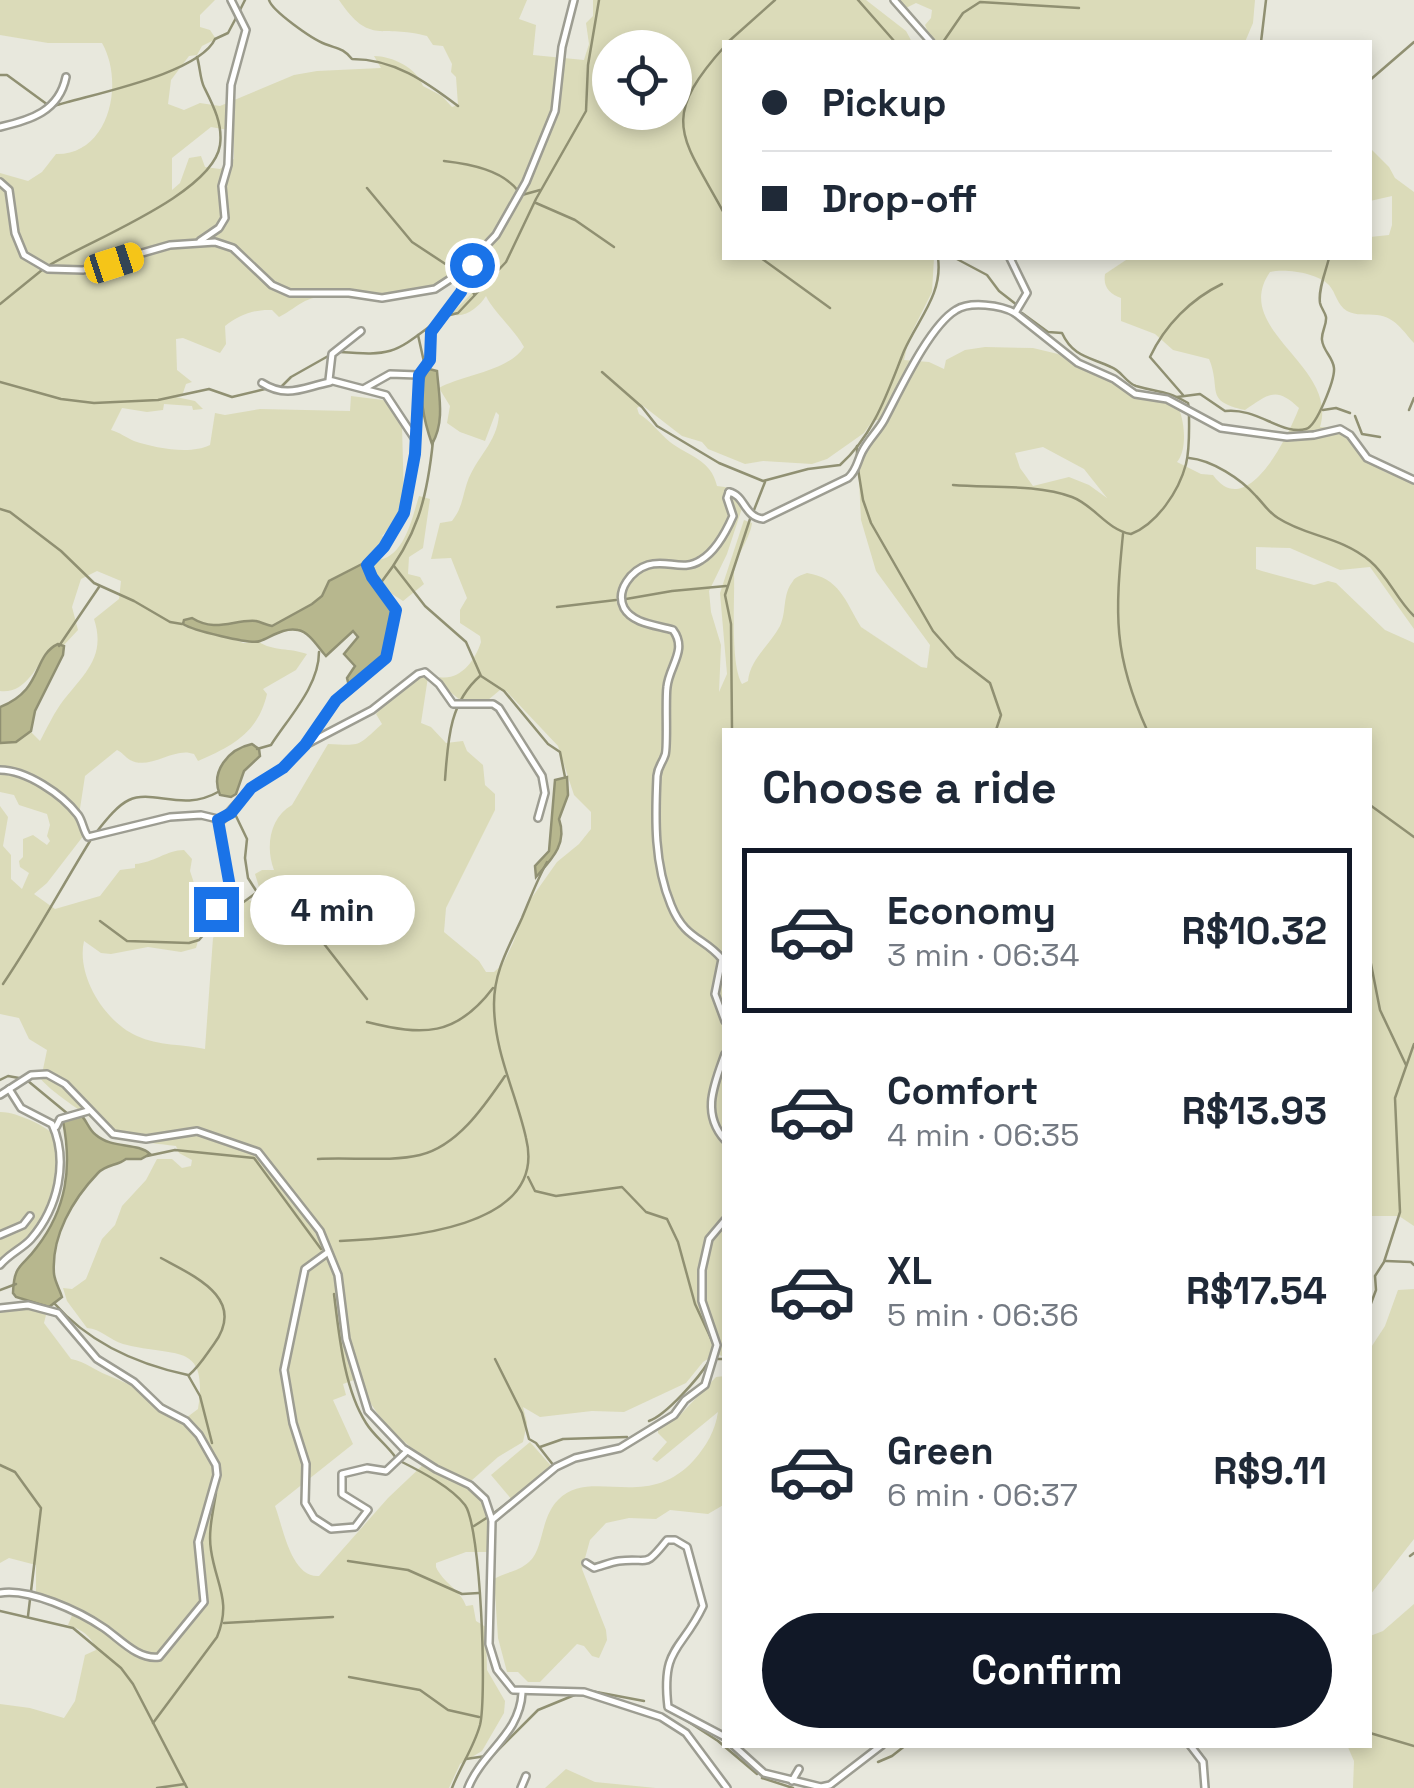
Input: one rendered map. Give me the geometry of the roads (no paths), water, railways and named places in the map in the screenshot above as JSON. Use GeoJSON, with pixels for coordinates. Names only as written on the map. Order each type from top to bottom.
{"type":"FeatureCollection","features":[{"type":"Feature","properties":{"kind":"street"},"geometry":{"type":"LineString","coordinates":[[198,243],[219,228],[225,218],[222,186],[228,165],[231,85],[246,30],[232,0]]}},
{"type":"Feature","properties":{"kind":"street"},"geometry":{"type":"LineString","coordinates":[[0,182],[8,190],[15,234],[24,255],[48,269],[83,270],[170,245],[214,242],[233,248],[272,285],[290,293],[350,293],[374,298],[438,288],[457,275],[503,226],[526,182],[554,116],[562,47],[574,0]]}},
{"type":"Feature","properties":{"kind":"street"},"geometry":{"type":"LineString","coordinates":[[894,0],[929,40]]}},
{"type":"Feature","properties":{"kind":"street"},"geometry":{"type":"LineString","coordinates":[[0,128],[48,110],[62,90],[66,76]]}},
{"type":"Feature","properties":{"kind":"street"},"geometry":{"type":"LineString","coordinates":[[0,770],[17,771],[32,778],[76,813],[88,837],[170,817],[201,815],[218,820],[231,813],[251,788],[278,773],[305,745],[336,700],[390,652],[396,610],[367,565],[384,547],[404,513],[416,440],[419,375],[430,360],[431,332],[461,292],[475,256]]}},
{"type":"Feature","properties":{"kind":"street"},"geometry":{"type":"LineString","coordinates":[[1011,260],[1026,293],[1015,313]]}},
{"type":"Feature","properties":{"kind":"street"},"geometry":{"type":"LineString","coordinates":[[722,1013],[715,994],[722,960],[690,936],[678,920],[667,894],[657,841],[658,769],[666,751],[666,688],[677,658],[678,637],[672,630],[649,625],[626,610],[622,598],[624,584],[649,565],[681,568],[705,558],[733,516],[729,492],[737,494],[748,513],[763,519],[848,478],[855,472],[864,448],[917,358],[950,314],[970,305],[1015,313],[1078,363],[1114,378],[1135,394],[1167,399],[1228,430],[1287,437],[1314,436],[1340,429],[1367,458],[1414,480]]}},
{"type":"Feature","properties":{"kind":"street"},"geometry":{"type":"LineString","coordinates":[[331,382],[328,372],[332,354],[361,331]]}},
{"type":"Feature","properties":{"kind":"street"},"geometry":{"type":"LineString","coordinates":[[365,388],[390,374],[419,375]]}},
{"type":"Feature","properties":{"kind":"street"},"geometry":{"type":"LineString","coordinates":[[262,384],[276,392],[289,393],[331,382],[386,394],[416,440]]}},
{"type":"Feature","properties":{"kind":"street"},"geometry":{"type":"LineString","coordinates":[[305,745],[372,710],[426,672],[453,704],[493,704],[499,708],[544,782],[538,818]]}},
{"type":"Feature","properties":{"kind":"street"},"geometry":{"type":"LineString","coordinates":[[216,909],[228,896],[230,887],[218,820]]}},
{"type":"Feature","properties":{"kind":"street"},"geometry":{"type":"LineString","coordinates":[[722,1065],[710,1107],[712,1122],[722,1136]]}},
{"type":"Feature","properties":{"kind":"street"},"geometry":{"type":"LineString","coordinates":[[0,1094],[31,1074],[57,1077],[108,1132],[146,1139],[197,1131],[254,1150],[312,1218],[338,1275],[346,1339],[364,1401],[379,1426],[407,1451],[476,1488],[485,1499],[492,1520],[489,1644],[501,1678],[509,1687],[522,1692],[584,1692],[664,1719],[686,1734],[727,1788]]}},
{"type":"Feature","properties":{"kind":"street"},"geometry":{"type":"LineString","coordinates":[[0,1265],[13,1250],[30,1240],[54,1196],[62,1162],[49,1121],[22,1108],[9,1089]]}},
{"type":"Feature","properties":{"kind":"street"},"geometry":{"type":"LineString","coordinates":[[55,1130],[60,1119],[90,1111]]}},
{"type":"Feature","properties":{"kind":"street"},"geometry":{"type":"LineString","coordinates":[[0,1235],[24,1225],[30,1216]]}},
{"type":"Feature","properties":{"kind":"street"},"geometry":{"type":"LineString","coordinates":[[492,1520],[556,1467],[575,1458],[620,1448],[674,1414],[706,1385],[717,1345],[702,1301],[702,1270],[709,1239],[722,1224]]}},
{"type":"Feature","properties":{"kind":"street"},"geometry":{"type":"LineString","coordinates":[[328,1253],[306,1269],[284,1360],[292,1415],[306,1464],[304,1500],[310,1513],[331,1529],[355,1527],[368,1512],[366,1506],[350,1502],[342,1494],[342,1474],[366,1468],[386,1471],[407,1451]]}},
{"type":"Feature","properties":{"kind":"street"},"geometry":{"type":"LineString","coordinates":[[0,1308],[28,1305],[62,1316],[97,1359],[192,1427],[214,1461],[218,1475],[198,1542],[204,1602],[159,1657],[143,1655],[74,1611],[22,1591],[0,1593]]}},
{"type":"Feature","properties":{"kind":"street"},"geometry":{"type":"LineString","coordinates":[[586,1563],[594,1568],[620,1561],[644,1563],[667,1540],[687,1547],[703,1606],[670,1654],[667,1700],[672,1709],[722,1736]]}},
{"type":"Feature","properties":{"kind":"street"},"geometry":{"type":"LineString","coordinates":[[468,1788],[517,1720],[522,1692]]}},
{"type":"Feature","properties":{"kind":"street"},"geometry":{"type":"LineString","coordinates":[[664,1719],[672,1709]]}},
{"type":"Feature","properties":{"kind":"street"},"geometry":{"type":"LineString","coordinates":[[736,1748],[764,1773],[812,1787],[830,1784],[878,1748]]}},
{"type":"Feature","properties":{"kind":"street"},"geometry":{"type":"LineString","coordinates":[[1192,1748],[1203,1762],[1205,1788]]}},
{"type":"Feature","properties":{"kind":"street"},"geometry":{"type":"LineString","coordinates":[[792,1781],[799,1769]]}},
{"type":"Feature","properties":{"kind":"street"},"geometry":{"type":"LineString","coordinates":[[521,1788],[526,1776]]}},
{"type":"Feature","properties":{"kind":"waterway"},"geometry":{"type":"LineString","coordinates":[[240,10],[245,0]]}},
{"type":"Feature","properties":{"kind":"waterway"},"geometry":{"type":"LineString","coordinates":[[269,0],[302,31],[319,41],[352,59],[382,63],[408,73],[458,106]]}},
{"type":"Feature","properties":{"kind":"waterway"},"geometry":{"type":"LineString","coordinates":[[446,316],[458,313],[506,262],[586,111],[588,65],[599,0]]}},
{"type":"Feature","properties":{"kind":"waterway"},"geometry":{"type":"LineString","coordinates":[[730,40],[775,0]]}},
{"type":"Feature","properties":{"kind":"waterway"},"geometry":{"type":"LineString","coordinates":[[858,0],[893,40]]}},
{"type":"Feature","properties":{"kind":"waterway"},"geometry":{"type":"LineString","coordinates":[[1261,40],[1266,0]]}},
{"type":"Feature","properties":{"kind":"waterway"},"geometry":{"type":"LineString","coordinates":[[944,40],[963,13],[980,2],[1079,8]]}},
{"type":"Feature","properties":{"kind":"waterway"},"geometry":{"type":"LineString","coordinates":[[54,106],[143,81],[188,63],[228,33],[237,16]]}},
{"type":"Feature","properties":{"kind":"waterway"},"geometry":{"type":"LineString","coordinates":[[1372,78],[1414,42]]}},
{"type":"Feature","properties":{"kind":"waterway"},"geometry":{"type":"LineString","coordinates":[[722,50],[690,93],[684,112],[689,147],[722,210]]}},
{"type":"Feature","properties":{"kind":"waterway"},"geometry":{"type":"LineString","coordinates":[[48,266],[173,198],[212,163],[220,145],[220,130],[197,57]]}},
{"type":"Feature","properties":{"kind":"waterway"},"geometry":{"type":"LineString","coordinates":[[0,75],[7,75],[48,105]]}},
{"type":"Feature","properties":{"kind":"waterway"},"geometry":{"type":"LineString","coordinates":[[444,161],[495,173],[519,192]]}},
{"type":"Feature","properties":{"kind":"waterway"},"geometry":{"type":"LineString","coordinates":[[367,188],[412,242],[456,271]]}},
{"type":"Feature","properties":{"kind":"waterway"},"geometry":{"type":"LineString","coordinates":[[522,195],[540,190]]}},
{"type":"Feature","properties":{"kind":"waterway"},"geometry":{"type":"LineString","coordinates":[[536,203],[575,220],[614,247]]}},
{"type":"Feature","properties":{"kind":"waterway"},"geometry":{"type":"LineString","coordinates":[[764,260],[830,308]]}},
{"type":"Feature","properties":{"kind":"waterway"},"geometry":{"type":"LineString","coordinates":[[602,372],[642,407],[657,426],[719,463],[763,481],[840,465],[879,412],[933,295],[938,260]]}},
{"type":"Feature","properties":{"kind":"waterway"},"geometry":{"type":"LineString","coordinates":[[959,260],[987,275],[1017,305]]}},
{"type":"Feature","properties":{"kind":"waterway"},"geometry":{"type":"LineString","coordinates":[[1177,397],[1200,394],[1225,411],[1248,413],[1288,429],[1310,426],[1334,374],[1322,340],[1326,317],[1320,298],[1328,260]]}},
{"type":"Feature","properties":{"kind":"waterway"},"geometry":{"type":"LineString","coordinates":[[0,304],[42,270]]}},
{"type":"Feature","properties":{"kind":"waterway"},"geometry":{"type":"LineString","coordinates":[[469,282],[474,294]]}},
{"type":"Feature","properties":{"kind":"waterway"},"geometry":{"type":"LineString","coordinates":[[1183,395],[1150,357],[1180,314],[1222,284]]}},
{"type":"Feature","properties":{"kind":"waterway"},"geometry":{"type":"LineString","coordinates":[[1022,313],[1048,332],[1062,333],[1077,352],[1115,369],[1132,384],[1173,395],[1188,403],[1189,408]]}},
{"type":"Feature","properties":{"kind":"waterway"},"geometry":{"type":"LineString","coordinates":[[340,352],[393,350],[437,321]]}},
{"type":"Feature","properties":{"kind":"waterway"},"geometry":{"type":"LineString","coordinates":[[418,335],[424,362]]}},
{"type":"Feature","properties":{"kind":"waterway"},"geometry":{"type":"LineString","coordinates":[[279,389],[291,377],[330,355]]}},
{"type":"Feature","properties":{"kind":"waterway"},"geometry":{"type":"LineString","coordinates":[[0,382],[61,399],[94,403],[158,400],[209,389],[232,397],[265,389]]}},
{"type":"Feature","properties":{"kind":"waterway"},"geometry":{"type":"LineString","coordinates":[[1409,410],[1414,398]]}},
{"type":"Feature","properties":{"kind":"waterway"},"geometry":{"type":"LineString","coordinates":[[1323,410],[1336,408],[1350,413]]}},
{"type":"Feature","properties":{"kind":"waterway"},"geometry":{"type":"LineString","coordinates":[[953,485],[1058,493],[1080,501],[1115,528],[1131,534],[1158,515],[1178,485],[1187,458],[1189,414]]}},
{"type":"Feature","properties":{"kind":"waterway"},"geometry":{"type":"LineString","coordinates":[[1355,416],[1362,434],[1380,437]]}},
{"type":"Feature","properties":{"kind":"waterway"},"geometry":{"type":"LineString","coordinates":[[380,584],[403,550],[418,517],[433,441]]}},
{"type":"Feature","properties":{"kind":"waterway"},"geometry":{"type":"LineString","coordinates":[[857,446],[857,455]]}},
{"type":"Feature","properties":{"kind":"waterway"},"geometry":{"type":"LineString","coordinates":[[1189,458],[1207,462],[1234,477],[1271,513],[1289,524],[1359,553],[1376,567],[1414,616]]}},
{"type":"Feature","properties":{"kind":"waterway"},"geometry":{"type":"LineString","coordinates":[[858,469],[871,523],[933,631],[956,657],[990,683],[1001,715],[997,728]]}},
{"type":"Feature","properties":{"kind":"waterway"},"geometry":{"type":"LineString","coordinates":[[754,510],[765,482]]}},
{"type":"Feature","properties":{"kind":"waterway"},"geometry":{"type":"LineString","coordinates":[[0,509],[10,512],[61,551],[94,583],[170,622],[182,624]]}},
{"type":"Feature","properties":{"kind":"waterway"},"geometry":{"type":"LineString","coordinates":[[732,728],[731,624],[725,595],[751,516]]}},
{"type":"Feature","properties":{"kind":"waterway"},"geometry":{"type":"LineString","coordinates":[[1123,534],[1119,634],[1128,679],[1146,728]]}},
{"type":"Feature","properties":{"kind":"waterway"},"geometry":{"type":"LineString","coordinates":[[394,566],[425,606],[466,642],[481,676],[504,691],[548,744],[560,752],[565,777]]}},
{"type":"Feature","properties":{"kind":"waterway"},"geometry":{"type":"LineString","coordinates":[[626,599],[726,586]]}},
{"type":"Feature","properties":{"kind":"waterway"},"geometry":{"type":"LineString","coordinates":[[59,646],[99,587]]}},
{"type":"Feature","properties":{"kind":"waterway"},"geometry":{"type":"LineString","coordinates":[[557,607],[616,600]]}},
{"type":"Feature","properties":{"kind":"waterway"},"geometry":{"type":"LineString","coordinates":[[257,749],[271,745],[302,701],[314,677],[319,652]]}},
{"type":"Feature","properties":{"kind":"waterway"},"geometry":{"type":"LineString","coordinates":[[445,780],[456,710],[480,676]]}},
{"type":"Feature","properties":{"kind":"waterway"},"geometry":{"type":"LineString","coordinates":[[94,835],[129,800],[193,800],[218,792]]}},
{"type":"Feature","properties":{"kind":"waterway"},"geometry":{"type":"LineString","coordinates":[[1372,806],[1414,837]]}},
{"type":"Feature","properties":{"kind":"waterway"},"geometry":{"type":"LineString","coordinates":[[235,814],[247,839],[248,878],[262,900],[321,940],[367,999]]}},
{"type":"Feature","properties":{"kind":"waterway"},"geometry":{"type":"LineString","coordinates":[[3,984],[90,841]]}},
{"type":"Feature","properties":{"kind":"waterway"},"geometry":{"type":"LineString","coordinates":[[340,1241],[398,1237],[464,1223],[493,1210],[515,1192],[527,1169],[526,1138],[501,1056],[495,992],[503,959],[547,862]]}},
{"type":"Feature","properties":{"kind":"waterway"},"geometry":{"type":"LineString","coordinates":[[100,921],[127,941],[189,943],[199,940],[212,925],[256,893]]}},
{"type":"Feature","properties":{"kind":"waterway"},"geometry":{"type":"LineString","coordinates":[[1372,969],[1380,1010],[1406,1065]]}},
{"type":"Feature","properties":{"kind":"waterway"},"geometry":{"type":"LineString","coordinates":[[367,1022],[405,1029],[437,1029],[466,1016],[493,988]]}},
{"type":"Feature","properties":{"kind":"waterway"},"geometry":{"type":"LineString","coordinates":[[1372,1301],[1375,1276],[1384,1262],[1400,1212],[1395,1098],[1414,1044]]}},
{"type":"Feature","properties":{"kind":"waterway"},"geometry":{"type":"LineString","coordinates":[[0,1080],[8,1076],[19,1078]]}},
{"type":"Feature","properties":{"kind":"waterway"},"geometry":{"type":"LineString","coordinates":[[318,1159],[397,1158],[434,1150],[469,1123],[505,1076]]}},
{"type":"Feature","properties":{"kind":"waterway"},"geometry":{"type":"LineString","coordinates":[[28,1081],[68,1114]]}},
{"type":"Feature","properties":{"kind":"waterway"},"geometry":{"type":"LineString","coordinates":[[147,1156],[175,1150],[254,1158],[321,1249]]}},
{"type":"Feature","properties":{"kind":"waterway"},"geometry":{"type":"LineString","coordinates":[[528,1177],[535,1191],[556,1196],[622,1187],[646,1212],[667,1219],[678,1242],[695,1304],[714,1345]]}},
{"type":"Feature","properties":{"kind":"waterway"},"geometry":{"type":"LineString","coordinates":[[161,1258],[213,1291],[225,1314],[214,1344],[189,1375]]}},
{"type":"Feature","properties":{"kind":"waterway"},"geometry":{"type":"LineString","coordinates":[[1386,1261],[1414,1265]]}},
{"type":"Feature","properties":{"kind":"waterway"},"geometry":{"type":"LineString","coordinates":[[0,1290],[16,1284]]}},
{"type":"Feature","properties":{"kind":"waterway"},"geometry":{"type":"LineString","coordinates":[[334,1294],[352,1394],[366,1423],[396,1458]]}},
{"type":"Feature","properties":{"kind":"waterway"},"geometry":{"type":"LineString","coordinates":[[54,1303],[82,1330],[115,1350],[188,1375],[200,1396],[212,1443]]}},
{"type":"Feature","properties":{"kind":"waterway"},"geometry":{"type":"LineString","coordinates":[[495,1359],[522,1413],[529,1439],[554,1466]]}},
{"type":"Feature","properties":{"kind":"waterway"},"geometry":{"type":"LineString","coordinates":[[649,1421],[682,1395],[709,1361]]}},
{"type":"Feature","properties":{"kind":"waterway"},"geometry":{"type":"LineString","coordinates":[[540,1447],[563,1439],[627,1437]]}},
{"type":"Feature","properties":{"kind":"waterway"},"geometry":{"type":"LineString","coordinates":[[402,1462],[459,1498],[471,1520],[475,1545],[481,1612],[482,1708],[480,1725],[452,1788]]}},
{"type":"Feature","properties":{"kind":"waterway"},"geometry":{"type":"LineString","coordinates":[[0,1465],[15,1472],[41,1508],[28,1616]]}},
{"type":"Feature","properties":{"kind":"waterway"},"geometry":{"type":"LineString","coordinates":[[153,1723],[217,1637],[221,1624],[222,1593],[210,1543],[216,1493]]}},
{"type":"Feature","properties":{"kind":"waterway"},"geometry":{"type":"LineString","coordinates":[[494,1513],[511,1500]]}},
{"type":"Feature","properties":{"kind":"waterway"},"geometry":{"type":"LineString","coordinates":[[474,1526],[488,1517]]}},
{"type":"Feature","properties":{"kind":"waterway"},"geometry":{"type":"LineString","coordinates":[[1410,1556],[1414,1553]]}},
{"type":"Feature","properties":{"kind":"waterway"},"geometry":{"type":"LineString","coordinates":[[348,1561],[408,1570],[462,1594],[479,1593]]}},
{"type":"Feature","properties":{"kind":"waterway"},"geometry":{"type":"LineString","coordinates":[[0,1611],[73,1628],[121,1668],[187,1788]]}},
{"type":"Feature","properties":{"kind":"waterway"},"geometry":{"type":"LineString","coordinates":[[224,1623],[333,1617]]}},
{"type":"Feature","properties":{"kind":"waterway"},"geometry":{"type":"LineString","coordinates":[[349,1677],[420,1690],[448,1710],[479,1717]]}},
{"type":"Feature","properties":{"kind":"waterway"},"geometry":{"type":"LineString","coordinates":[[591,1691],[644,1701]]}},
{"type":"Feature","properties":{"kind":"waterway"},"geometry":{"type":"LineString","coordinates":[[494,1754],[538,1710],[577,1694]]}},
{"type":"Feature","properties":{"kind":"waterway"},"geometry":{"type":"LineString","coordinates":[[681,1717],[722,1744]]}},
{"type":"Feature","properties":{"kind":"waterway"},"geometry":{"type":"LineString","coordinates":[[1372,1734],[1414,1746]]}},
{"type":"Feature","properties":{"kind":"waterway"},"geometry":{"type":"LineString","coordinates":[[726,1748],[757,1774]]}},
{"type":"Feature","properties":{"kind":"waterway"},"geometry":{"type":"LineString","coordinates":[[878,1762],[902,1748]]}},
{"type":"Feature","properties":{"kind":"waterway"},"geometry":{"type":"LineString","coordinates":[[466,1759],[486,1756]]}},
{"type":"Feature","properties":{"kind":"waterway"},"geometry":{"type":"LineString","coordinates":[[762,1778],[793,1788]]}},
{"type":"Feature","properties":{"kind":"waterway"},"geometry":{"type":"LineString","coordinates":[[157,1788],[185,1784]]}}]}
